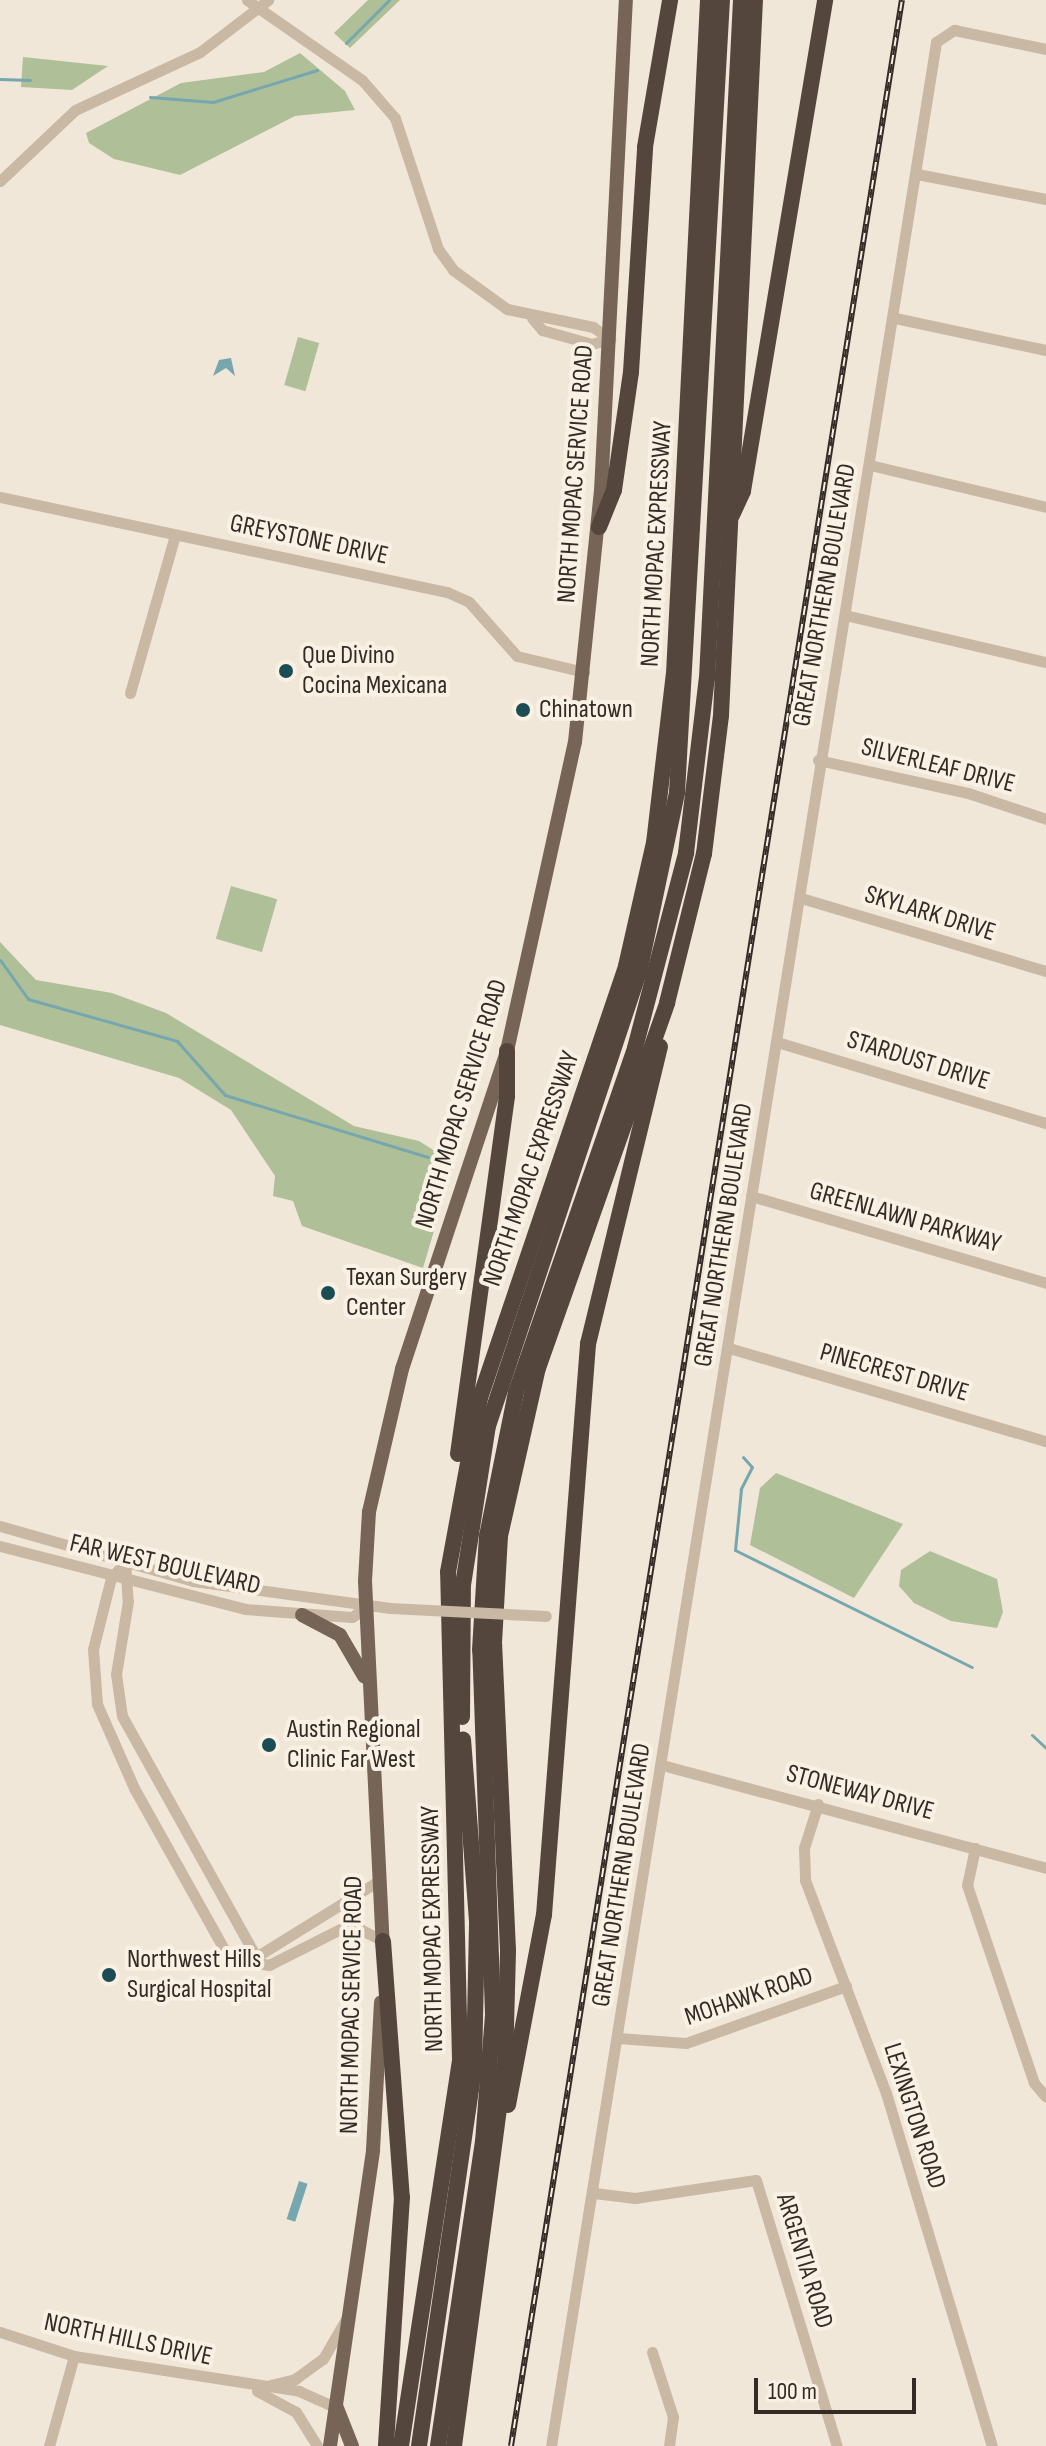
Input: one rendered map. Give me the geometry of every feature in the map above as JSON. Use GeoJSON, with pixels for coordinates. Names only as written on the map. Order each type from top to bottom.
{"type":"FeatureCollection","features":[{"type":"Feature","properties":{"kind":"highway"},"geometry":{"type":"LineString","coordinates":[[599,527],[614,490],[631,372],[645,147],[670,0]]}},
{"type":"Feature","properties":{"kind":"highway","name":"NORTH MOPAC EXPRESSWAY"},"geometry":{"type":"LineString","coordinates":[[401,2446],[450,2143],[462,1981],[448,1646],[458,1496],[495,1349],[626,966],[654,843],[674,674],[708,0]]}},
{"type":"Feature","properties":{"kind":"highway"},"geometry":{"type":"LineString","coordinates":[[419,2446],[469,2123],[478,1955],[461,1658],[477,1478],[508,1355],[639,973],[677,792],[722,0]]}},
{"type":"Feature","properties":{"kind":"highway"},"geometry":{"type":"LineString","coordinates":[[438,2446],[483,2142],[493,2014],[480,1650],[487,1536],[516,1392],[635,1048],[686,853],[707,678],[741,0]]}},
{"type":"Feature","properties":{"kind":"highway"},"geometry":{"type":"LineString","coordinates":[[500,2125],[513,2092],[544,1915],[565,1617],[591,1331],[704,854],[717,757],[755,0]]}},
{"type":"Feature","properties":{"kind":"highway"},"geometry":{"type":"LineString","coordinates":[[728,524],[743,491],[825,0]]}},
{"type":"Feature","properties":{"kind":"highway"},"geometry":{"type":"LineString","coordinates":[[454,2446],[500,2125],[508,1950],[494,1643],[500,1536],[538,1368],[667,1003]]}},
{"type":"Feature","properties":{"kind":"highway"},"geometry":{"type":"LineString","coordinates":[[458,1496],[507,1051]]}},
{"type":"Feature","properties":{"kind":"highway"},"geometry":{"type":"LineString","coordinates":[[462,1981],[473,1878]]}},
{"type":"Feature","properties":{"kind":"highway"},"geometry":{"type":"LineString","coordinates":[[383,1941],[402,2197],[386,2446]]}},
{"type":"Feature","properties":{"kind":"main road","name":"NORTH MOPAC SERVICE ROAD"},"geometry":{"type":"LineString","coordinates":[[330,2446],[373,2150],[383,1941],[366,1607],[369,1512],[387,1420],[507,1051],[547,887],[584,672],[599,527],[626,0]]}},
{"type":"Feature","properties":{"kind":"main road"},"geometry":{"type":"LineString","coordinates":[[302,1615],[348,1644],[371,1696]]}},
{"type":"Feature","properties":{"kind":"main road"},"geometry":{"type":"LineString","coordinates":[[337,2408],[352,2446]]}},
{"type":"Feature","properties":{"kind":"street"},"geometry":{"type":"LineString","coordinates":[[247,0],[264,5],[377,95],[410,147],[444,258],[482,294],[532,318],[593,327],[610,339]]}},
{"type":"Feature","properties":{"kind":"street"},"geometry":{"type":"LineString","coordinates":[[0,181],[75,110],[200,52],[264,5]]}},
{"type":"Feature","properties":{"kind":"street","name":"GREAT NORTHERN BOULEVARD"},"geometry":{"type":"LineString","coordinates":[[551,2446],[801,898],[818,760],[942,32],[1046,49]]}},
{"type":"Feature","properties":{"kind":"street"},"geometry":{"type":"LineString","coordinates":[[917,174],[1046,199]]}},
{"type":"Feature","properties":{"kind":"street"},"geometry":{"type":"LineString","coordinates":[[895,318],[1046,350]]}},
{"type":"Feature","properties":{"kind":"street"},"geometry":{"type":"LineString","coordinates":[[870,465],[1046,507]]}},
{"type":"Feature","properties":{"kind":"street","name":"GREYSTONE DRIVE"},"geometry":{"type":"LineString","coordinates":[[0,497],[63,505],[175,535],[447,592],[469,602],[517,656],[584,672]]}},
{"type":"Feature","properties":{"kind":"street"},"geometry":{"type":"LineString","coordinates":[[130,693],[175,535]]}},
{"type":"Feature","properties":{"kind":"street"},"geometry":{"type":"LineString","coordinates":[[845,615],[1046,662]]}},
{"type":"Feature","properties":{"kind":"street","name":"SILVERLEAF DRIVE"},"geometry":{"type":"LineString","coordinates":[[818,760],[955,789],[1046,819]]}},
{"type":"Feature","properties":{"kind":"street","name":"SKYLARK DRIVE"},"geometry":{"type":"LineString","coordinates":[[801,898],[1046,971]]}},
{"type":"Feature","properties":{"kind":"street","name":"STARDUST DRIVE"},"geometry":{"type":"LineString","coordinates":[[777,1042],[1046,1123]]}},
{"type":"Feature","properties":{"kind":"street","name":"GREENLAWN PARKWAY"},"geometry":{"type":"LineString","coordinates":[[751,1196],[1046,1283]]}},
{"type":"Feature","properties":{"kind":"street","name":"PINECREST DRIVE"},"geometry":{"type":"LineString","coordinates":[[729,1348],[1046,1441]]}},
{"type":"Feature","properties":{"kind":"street","name":"FAR WEST BOULEVARD"},"geometry":{"type":"LineString","coordinates":[[0,1526],[197,1582],[353,1599],[366,1607],[565,1617]]}},
{"type":"Feature","properties":{"kind":"street","name":"FAR WEST BOULEVARD"},"geometry":{"type":"LineString","coordinates":[[0,1546],[130,1583],[302,1615],[352,1617],[366,1607]]}},
{"type":"Feature","properties":{"kind":"street"},"geometry":{"type":"LineString","coordinates":[[125,1562],[111,1578],[92,1668],[97,1704],[134,1788],[230,1960],[247,1967],[269,1965],[350,1924],[383,1941]]}},
{"type":"Feature","properties":{"kind":"street"},"geometry":{"type":"LineString","coordinates":[[125,1562],[130,1583],[116,1695],[150,1771],[254,1953]]}},
{"type":"Feature","properties":{"kind":"street","name":"STONEWAY DRIVE"},"geometry":{"type":"LineString","coordinates":[[662,1765],[818,1804],[1046,1868]]}},
{"type":"Feature","properties":{"kind":"street"},"geometry":{"type":"LineString","coordinates":[[134,1788],[150,1771]]}},
{"type":"Feature","properties":{"kind":"street","name":"LEXINGTON ROAD"},"geometry":{"type":"LineString","coordinates":[[818,1804],[804,1848],[805,1880],[886,2093],[992,2446]]}},
{"type":"Feature","properties":{"kind":"street"},"geometry":{"type":"LineString","coordinates":[[975,1848],[967,1885],[1034,2083],[1046,2097]]}},
{"type":"Feature","properties":{"kind":"street"},"geometry":{"type":"LineString","coordinates":[[247,1967],[254,1953],[380,1880]]}},
{"type":"Feature","properties":{"kind":"street","name":"MOHAWK ROAD"},"geometry":{"type":"LineString","coordinates":[[618,2038],[686,2043],[846,1986]]}},
{"type":"Feature","properties":{"kind":"street","name":"ARGENTIA ROAD"},"geometry":{"type":"LineString","coordinates":[[594,2193],[635,2198],[756,2180],[837,2446]]}},
{"type":"Feature","properties":{"kind":"street"},"geometry":{"type":"LineString","coordinates":[[249,2387],[311,2368],[331,2349],[350,2309]]}},
{"type":"Feature","properties":{"kind":"street","name":"NORTH HILLS DRIVE"},"geometry":{"type":"LineString","coordinates":[[0,2332],[74,2356],[249,2387],[299,2391],[337,2408]]}},
{"type":"Feature","properties":{"kind":"street"},"geometry":{"type":"LineString","coordinates":[[652,2352],[673,2417],[669,2446]]}},
{"type":"Feature","properties":{"kind":"street"},"geometry":{"type":"LineString","coordinates":[[49,2446],[74,2356]]}},
{"type":"Feature","properties":{"kind":"street","name":"NORTH HILLS DRIVE"},"geometry":{"type":"LineString","coordinates":[[249,2387],[296,2412],[317,2446]]}},
{"type":"Feature","properties":{"kind":"green space"},"geometry":{"type":"Polygon","coordinates":[[[368,0],[400,0],[350,48],[334,33],[368,0]]]}},
{"type":"Feature","properties":{"kind":"green space"},"geometry":{"type":"Polygon","coordinates":[[[300,53],[345,91],[355,110],[295,116],[180,175],[114,159],[89,143],[86,133],[181,83],[264,72],[300,53]]]}},
{"type":"Feature","properties":{"kind":"green space"},"geometry":{"type":"Polygon","coordinates":[[[23,57],[108,66],[72,90],[21,87],[23,57]]]}},
{"type":"Feature","properties":{"kind":"green space"},"geometry":{"type":"Polygon","coordinates":[[[298,337],[319,343],[305,391],[284,385],[298,337]]]}},
{"type":"Feature","properties":{"kind":"green space"},"geometry":{"type":"Polygon","coordinates":[[[231,886],[277,899],[262,952],[216,939],[231,886]]]}},
{"type":"Feature","properties":{"kind":"green space"},"geometry":{"type":"Polygon","coordinates":[[[0,942],[36,980],[112,993],[166,1013],[354,1126],[419,1141],[454,1163],[423,1268],[302,1226],[293,1201],[273,1196],[275,1176],[231,1110],[179,1078],[0,1025],[0,942]]]}},
{"type":"Feature","properties":{"kind":"green space"},"geometry":{"type":"Polygon","coordinates":[[[776,1473],[903,1524],[854,1598],[750,1545],[760,1488],[776,1473]]]}},
{"type":"Feature","properties":{"kind":"green space"},"geometry":{"type":"Polygon","coordinates":[[[930,1551],[997,1579],[1003,1612],[997,1628],[951,1621],[914,1603],[899,1586],[901,1570],[930,1551]]]}},
{"type":"Feature","properties":{"kind":"water"},"geometry":{"type":"Polygon","coordinates":[[[231,358],[235,376],[226,368],[213,376],[219,360],[231,358]]]}},
{"type":"Feature","properties":{"kind":"water"},"geometry":{"type":"Polygon","coordinates":[[[299,2181],[308,2184],[295,2222],[287,2219],[299,2181]]]}},
{"type":"Feature","properties":{"kind":"waterway"},"geometry":{"type":"LineString","coordinates":[[346,43],[389,0]]}},
{"type":"Feature","properties":{"kind":"waterway"},"geometry":{"type":"LineString","coordinates":[[150,97],[213,102],[317,70]]}},
{"type":"Feature","properties":{"kind":"waterway"},"geometry":{"type":"LineString","coordinates":[[0,79],[30,80]]}},
{"type":"Feature","properties":{"kind":"waterway"},"geometry":{"type":"LineString","coordinates":[[0,960],[28,999],[177,1041],[225,1095],[428,1157]]}},
{"type":"Feature","properties":{"kind":"waterway"},"geometry":{"type":"LineString","coordinates":[[743,1457],[752,1467],[741,1489],[735,1550],[972,1667]]}},
{"type":"Feature","properties":{"kind":"waterway"},"geometry":{"type":"LineString","coordinates":[[1032,1735],[1046,1748]]}},
{"type":"Feature","properties":{"kind":"railway"},"geometry":{"type":"LineString","coordinates":[[511,2446],[902,0]]}},
{"type":"Feature","properties":{"kind":"place","name":"Que Divino Cocina Mexicana"},"geometry":{"type":"Point","coordinates":[286,671]}},
{"type":"Feature","properties":{"kind":"place","name":"Chinatown"},"geometry":{"type":"Point","coordinates":[523,710]}},
{"type":"Feature","properties":{"kind":"place","name":"Texan Surgery Center"},"geometry":{"type":"Point","coordinates":[328,1293]}},
{"type":"Feature","properties":{"kind":"place","name":"Austin Regional Clinic Far West"},"geometry":{"type":"Point","coordinates":[269,1745]}},
{"type":"Feature","properties":{"kind":"place","name":"Northwest Hills Surgical Hospital"},"geometry":{"type":"Point","coordinates":[109,1975]}}]}
